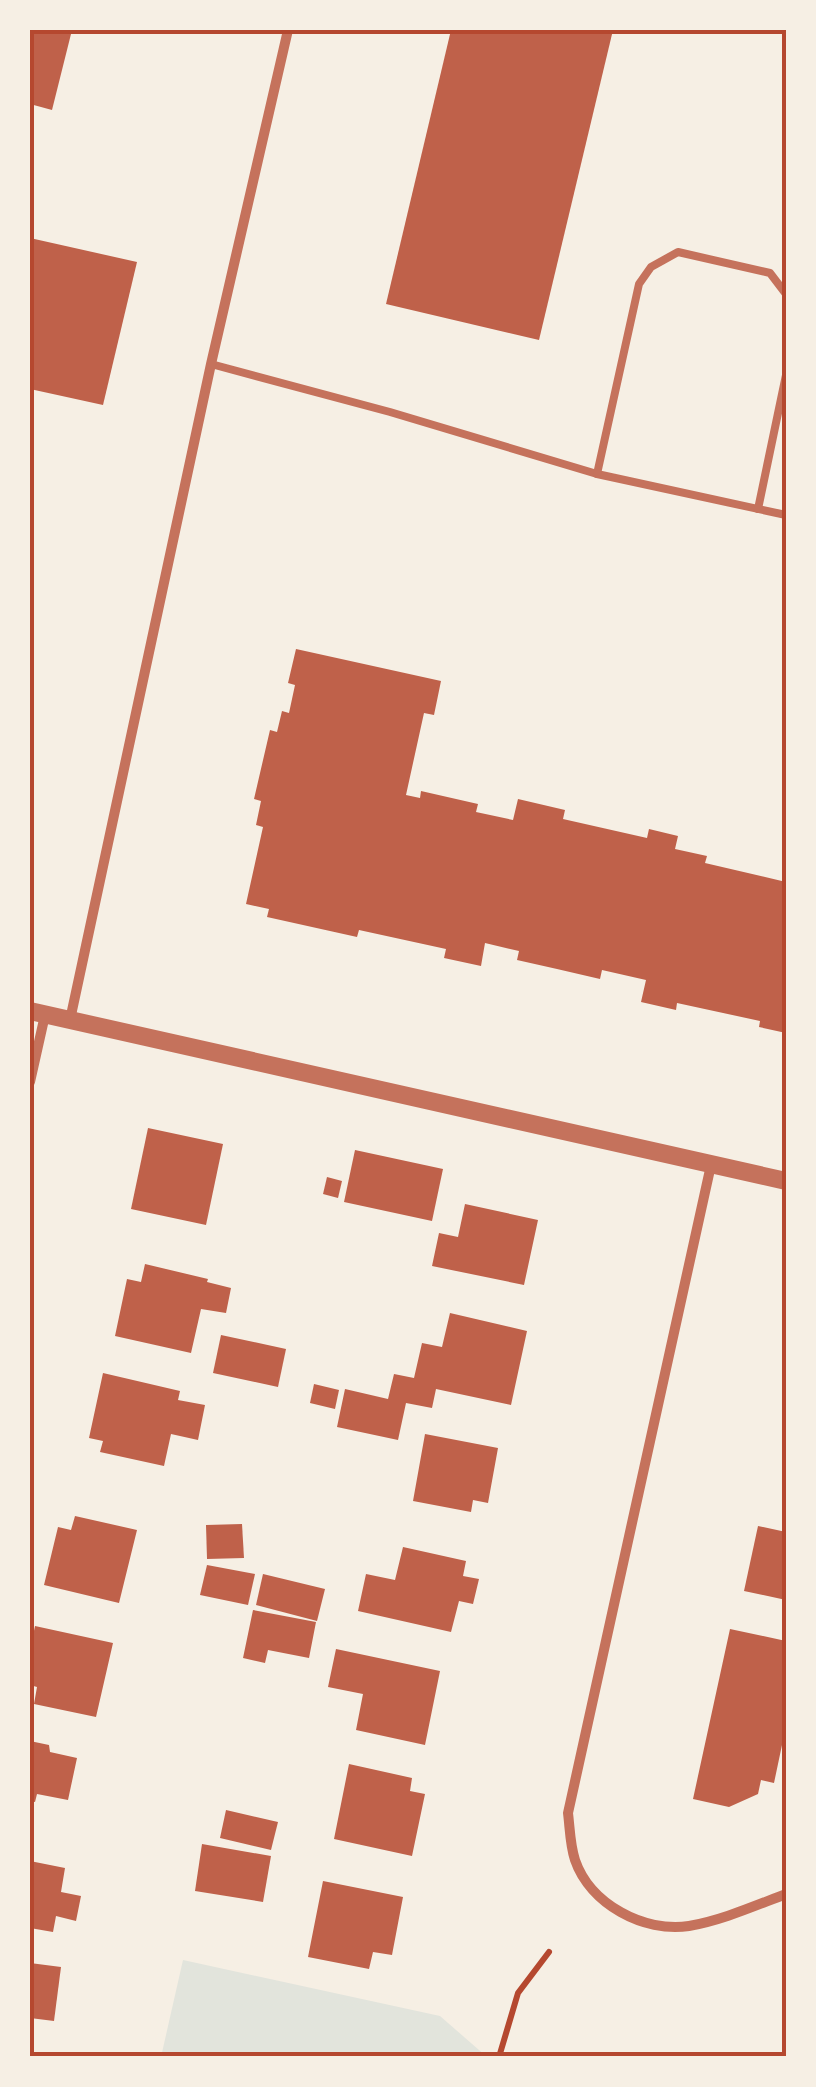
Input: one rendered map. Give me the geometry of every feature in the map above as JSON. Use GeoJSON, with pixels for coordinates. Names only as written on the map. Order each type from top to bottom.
{"type":"FeatureCollection","features":[{"type":"Feature","properties":{"kind":"street"},"geometry":{"type":"LineString","coordinates":[[70,1021],[211,364],[288,30]]}},
{"type":"Feature","properties":{"kind":"street"},"geometry":{"type":"LineString","coordinates":[[30,1082],[38,1013],[786,1181]]}},
{"type":"Feature","properties":{"kind":"street"},"geometry":{"type":"LineString","coordinates":[[711,1165],[568,1813],[576,1863],[592,1890],[617,1910],[660,1926],[686,1926],[730,1916],[786,1894]]}},
{"type":"Feature","properties":{"kind":"lane"},"geometry":{"type":"LineString","coordinates":[[597,474],[639,284],[651,267],[678,252],[770,273],[786,294]]}},
{"type":"Feature","properties":{"kind":"lane"},"geometry":{"type":"LineString","coordinates":[[211,364],[597,474],[786,515]]}},
{"type":"Feature","properties":{"kind":"lane"},"geometry":{"type":"LineString","coordinates":[[758,509],[786,375]]}},
{"type":"Feature","properties":{"kind":"path"},"geometry":{"type":"LineString","coordinates":[[500,2057],[518,1993],[549,1952]]}},
{"type":"Feature","properties":{"kind":"shaded area"},"geometry":{"type":"Polygon","coordinates":[[[183,1960],[440,2016],[487,2057],[161,2057],[183,1960]]]}},
{"type":"Feature","properties":{"kind":"building"},"geometry":{"type":"Polygon","coordinates":[[[30,30],[72,30],[52,110],[30,104],[30,30]]]}},
{"type":"Feature","properties":{"kind":"building"},"geometry":{"type":"Polygon","coordinates":[[[451,30],[613,30],[539,340],[386,304],[451,30]]]}},
{"type":"Feature","properties":{"kind":"building"},"geometry":{"type":"Polygon","coordinates":[[[30,238],[137,262],[103,405],[30,389],[30,238]]]}},
{"type":"Feature","properties":{"kind":"building"},"geometry":{"type":"Polygon","coordinates":[[[296,649],[441,681],[434,715],[424,713],[406,795],[420,798],[421,791],[478,804],[476,812],[513,820],[518,799],[565,810],[563,819],[647,838],[649,829],[678,836],[675,849],[707,856],[705,863],[786,882],[786,1033],[759,1027],[760,1021],[677,1003],[676,1010],[641,1002],[646,980],[602,970],[600,979],[517,960],[519,951],[485,943],[481,966],[444,958],[446,949],[359,930],[357,937],[267,917],[269,909],[246,904],[263,827],[256,825],[261,801],[254,799],[270,730],[277,732],[282,711],[289,713],[295,685],[288,683],[296,649]]]}},
{"type":"Feature","properties":{"kind":"building"},"geometry":{"type":"Polygon","coordinates":[[[148,1128],[223,1144],[206,1225],[131,1209],[148,1128]]]}},
{"type":"Feature","properties":{"kind":"building"},"geometry":{"type":"Polygon","coordinates":[[[355,1150],[443,1169],[432,1221],[344,1202],[355,1150]]]}},
{"type":"Feature","properties":{"kind":"building"},"geometry":{"type":"Polygon","coordinates":[[[327,1177],[342,1181],[338,1198],[323,1194],[327,1177]]]}},
{"type":"Feature","properties":{"kind":"building"},"geometry":{"type":"Polygon","coordinates":[[[465,1204],[538,1220],[524,1285],[432,1266],[439,1233],[458,1237],[465,1204]]]}},
{"type":"Feature","properties":{"kind":"building"},"geometry":{"type":"Polygon","coordinates":[[[145,1264],[231,1288],[226,1313],[201,1309],[191,1353],[115,1336],[127,1279],[141,1282],[145,1264]]]}},
{"type":"Feature","properties":{"kind":"building"},"geometry":{"type":"Polygon","coordinates":[[[450,1313],[527,1331],[511,1405],[436,1389],[432,1408],[406,1403],[398,1440],[337,1427],[345,1389],[388,1399],[394,1374],[414,1378],[422,1343],[442,1347],[450,1313]]]}},
{"type":"Feature","properties":{"kind":"building"},"geometry":{"type":"Polygon","coordinates":[[[221,1335],[286,1349],[278,1387],[213,1373],[221,1335]]]}},
{"type":"Feature","properties":{"kind":"building"},"geometry":{"type":"Polygon","coordinates":[[[103,1373],[180,1391],[178,1400],[205,1405],[198,1440],[171,1434],[164,1466],[100,1452],[103,1441],[89,1438],[103,1373]]]}},
{"type":"Feature","properties":{"kind":"building"},"geometry":{"type":"Polygon","coordinates":[[[314,1384],[339,1390],[335,1409],[310,1403],[314,1384]]]}},
{"type":"Feature","properties":{"kind":"building"},"geometry":{"type":"Polygon","coordinates":[[[425,1434],[498,1448],[488,1503],[473,1500],[471,1512],[413,1501],[425,1434]]]}},
{"type":"Feature","properties":{"kind":"building"},"geometry":{"type":"Polygon","coordinates":[[[75,1516],[137,1530],[119,1603],[44,1585],[58,1527],[71,1530],[75,1516]]]}},
{"type":"Feature","properties":{"kind":"building"},"geometry":{"type":"Polygon","coordinates":[[[242,1524],[244,1558],[207,1559],[206,1525],[242,1524]]]}},
{"type":"Feature","properties":{"kind":"building"},"geometry":{"type":"Polygon","coordinates":[[[758,1526],[786,1532],[786,1600],[744,1591],[758,1526]]]}},
{"type":"Feature","properties":{"kind":"building"},"geometry":{"type":"Polygon","coordinates":[[[403,1547],[466,1561],[463,1576],[479,1579],[473,1604],[459,1601],[451,1632],[358,1611],[366,1574],[395,1580],[403,1547]]]}},
{"type":"Feature","properties":{"kind":"building"},"geometry":{"type":"Polygon","coordinates":[[[207,1565],[255,1574],[248,1605],[200,1595],[207,1565]]]}},
{"type":"Feature","properties":{"kind":"building"},"geometry":{"type":"Polygon","coordinates":[[[263,1574],[325,1589],[317,1621],[256,1605],[263,1574]]]}},
{"type":"Feature","properties":{"kind":"building"},"geometry":{"type":"Polygon","coordinates":[[[253,1610],[316,1622],[309,1658],[268,1650],[265,1663],[243,1658],[253,1610]]]}},
{"type":"Feature","properties":{"kind":"building"},"geometry":{"type":"Polygon","coordinates":[[[35,1626],[113,1643],[96,1717],[34,1704],[37,1687],[30,1685],[30,1650],[35,1626]]]}},
{"type":"Feature","properties":{"kind":"building"},"geometry":{"type":"Polygon","coordinates":[[[730,1629],[786,1641],[786,1726],[774,1783],[761,1780],[758,1794],[729,1807],[693,1799],[730,1629]]]}},
{"type":"Feature","properties":{"kind":"building"},"geometry":{"type":"Polygon","coordinates":[[[336,1649],[440,1671],[425,1745],[356,1730],[363,1694],[328,1687],[336,1649]]]}},
{"type":"Feature","properties":{"kind":"building"},"geometry":{"type":"Polygon","coordinates":[[[30,1741],[49,1745],[50,1752],[77,1758],[68,1800],[37,1794],[35,1802],[30,1801],[30,1741]]]}},
{"type":"Feature","properties":{"kind":"building"},"geometry":{"type":"Polygon","coordinates":[[[349,1764],[412,1778],[410,1791],[425,1794],[412,1856],[334,1839],[349,1764]]]}},
{"type":"Feature","properties":{"kind":"building"},"geometry":{"type":"Polygon","coordinates":[[[226,1810],[278,1822],[271,1850],[220,1838],[226,1810]]]}},
{"type":"Feature","properties":{"kind":"building"},"geometry":{"type":"Polygon","coordinates":[[[202,1844],[271,1856],[263,1902],[195,1891],[202,1844]]]}},
{"type":"Feature","properties":{"kind":"building"},"geometry":{"type":"Polygon","coordinates":[[[30,1861],[65,1868],[61,1892],[81,1896],[76,1921],[56,1916],[53,1932],[30,1928],[30,1861]]]}},
{"type":"Feature","properties":{"kind":"building"},"geometry":{"type":"Polygon","coordinates":[[[323,1881],[403,1897],[392,1955],[373,1952],[369,1969],[308,1957],[323,1881]]]}},
{"type":"Feature","properties":{"kind":"building"},"geometry":{"type":"Polygon","coordinates":[[[30,1963],[61,1967],[54,2021],[30,2018],[30,1963]]]}}]}
